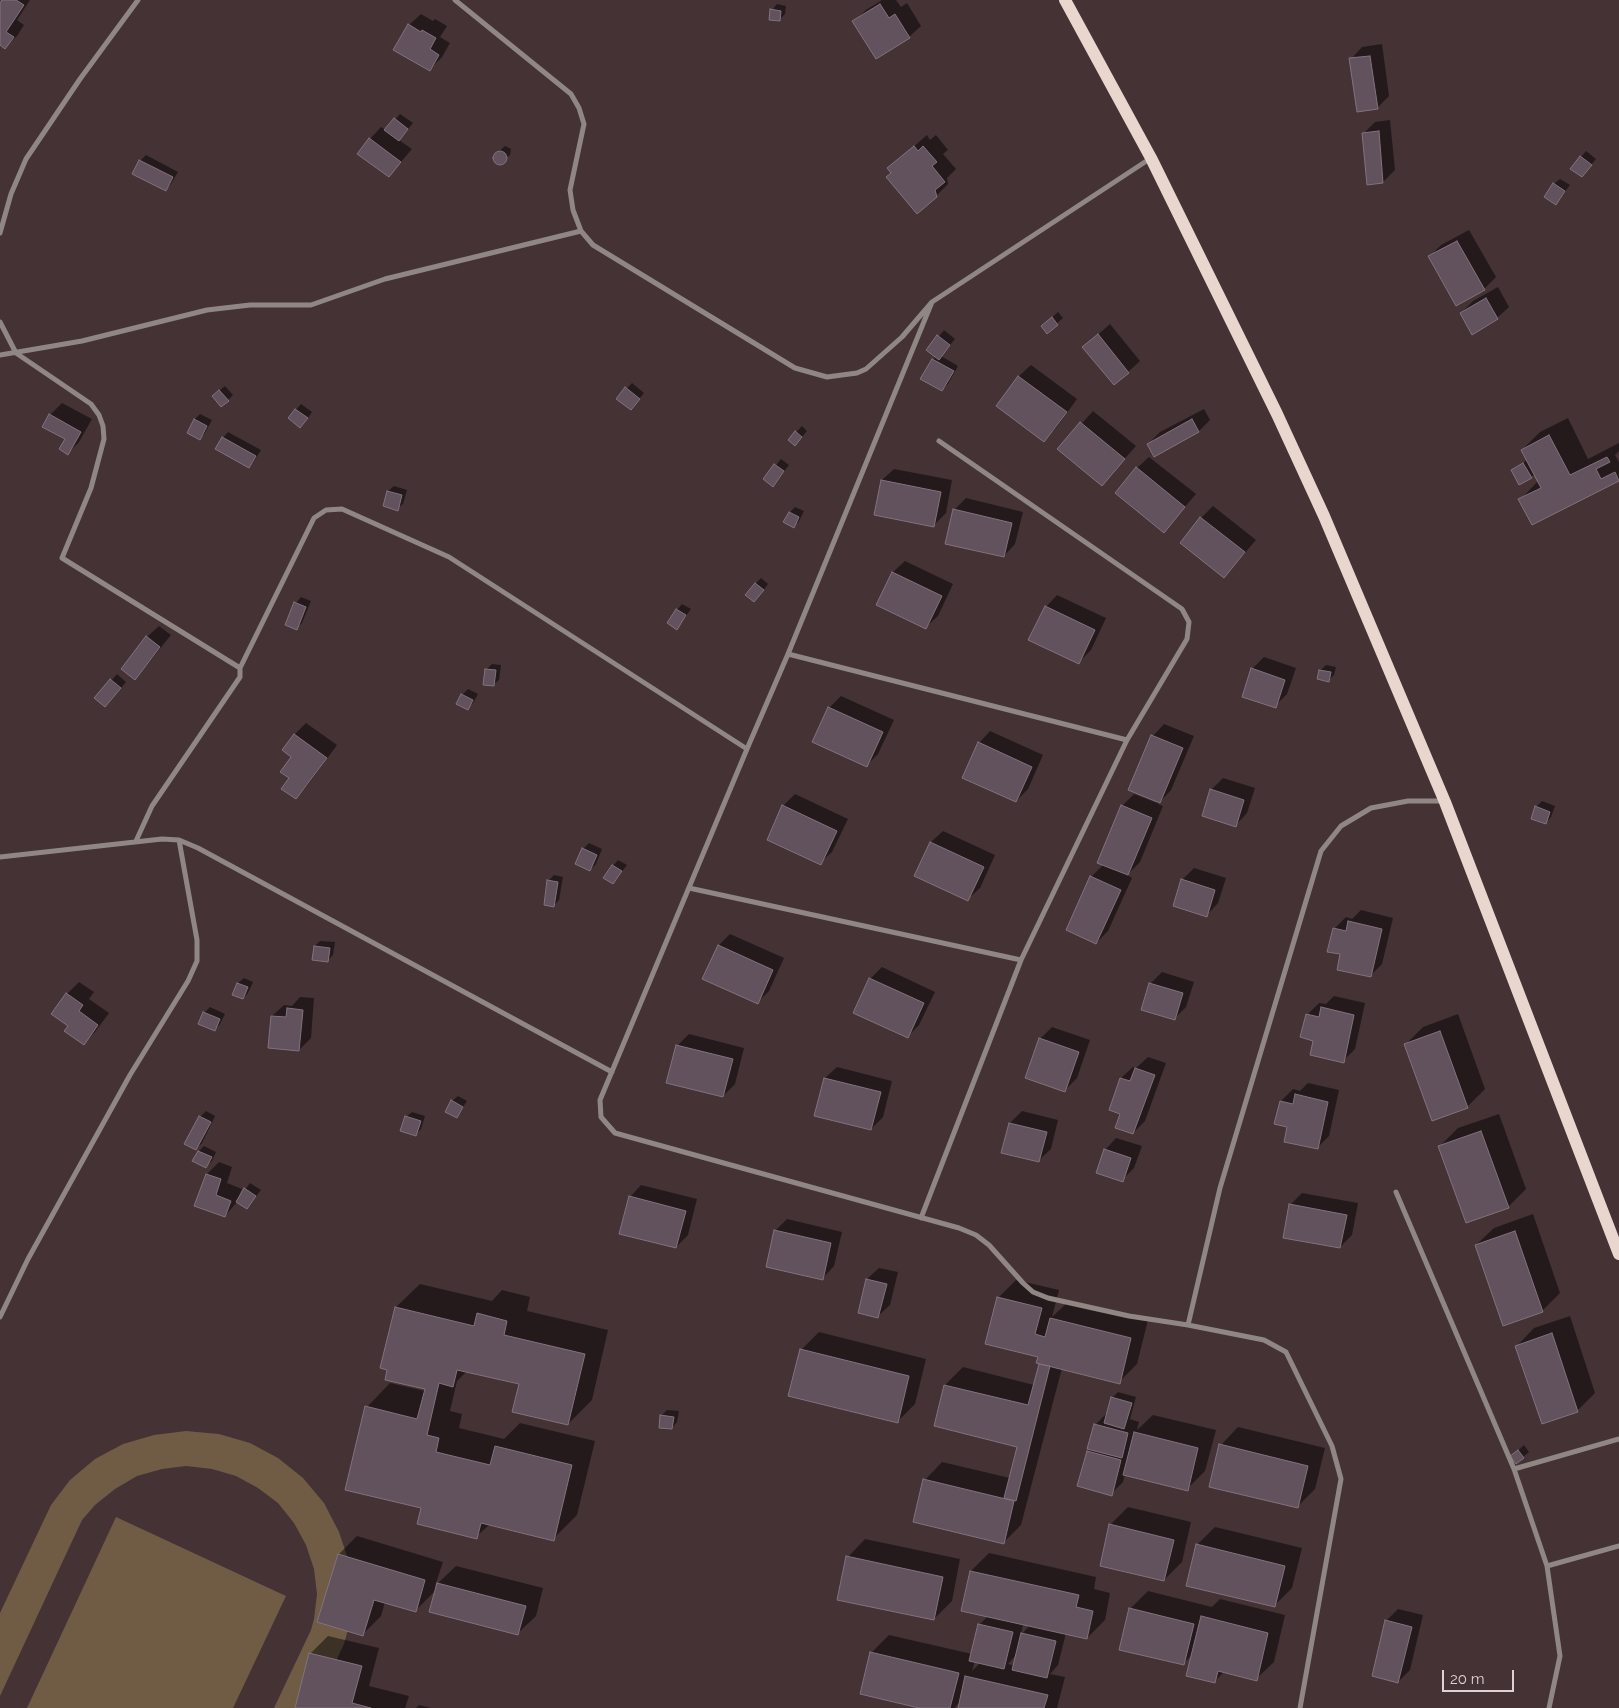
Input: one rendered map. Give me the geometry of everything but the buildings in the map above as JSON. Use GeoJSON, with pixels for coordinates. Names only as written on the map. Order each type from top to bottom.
{"type":"FeatureCollection","features":[{"type":"Feature","properties":{"kind":"main road"},"geometry":{"type":"LineString","coordinates":[[1065,0],[1152,158],[1273,405],[1316,499],[1445,802],[1619,1254]]}},
{"type":"Feature","properties":{"kind":"street"},"geometry":{"type":"LineString","coordinates":[[0,234],[11,194],[26,159],[80,79],[138,0]]}},
{"type":"Feature","properties":{"kind":"street"},"geometry":{"type":"LineString","coordinates":[[455,0],[571,94],[579,108],[584,124],[570,190],[573,210],[580,231],[593,245],[795,368],[827,377],[857,373],[866,369],[902,337],[932,302],[1152,158]]}},
{"type":"Feature","properties":{"kind":"street"},"geometry":{"type":"LineString","coordinates":[[0,355],[82,341],[207,310],[250,305],[311,305],[385,279],[580,231]]}},
{"type":"Feature","properties":{"kind":"street"},"geometry":{"type":"LineString","coordinates":[[932,302],[788,654],[600,1100],[602,1117],[615,1133],[960,1228],[976,1235],[989,1245],[1033,1292],[1048,1298],[1129,1316],[1264,1340],[1286,1352],[1332,1446],[1341,1479],[1300,1708]]}},
{"type":"Feature","properties":{"kind":"street"},"geometry":{"type":"LineString","coordinates":[[0,322],[16,353],[92,404],[103,426],[104,439],[92,488],[62,558],[240,668]]}},
{"type":"Feature","properties":{"kind":"street"},"geometry":{"type":"LineString","coordinates":[[921,1218],[1022,960],[1126,740],[1187,639],[1189,622],[1182,610],[939,441]]}},
{"type":"Feature","properties":{"kind":"street"},"geometry":{"type":"LineString","coordinates":[[136,841],[152,806],[240,677],[240,668],[314,518],[326,510],[342,510],[449,557],[747,749]]}},
{"type":"Feature","properties":{"kind":"street"},"geometry":{"type":"LineString","coordinates":[[788,654],[1126,740]]}},
{"type":"Feature","properties":{"kind":"street"},"geometry":{"type":"LineString","coordinates":[[1188,1325],[1220,1188],[1321,851],[1341,826],[1371,808],[1408,801],[1445,802]]}},
{"type":"Feature","properties":{"kind":"street"},"geometry":{"type":"LineString","coordinates":[[0,857],[162,838],[179,840],[198,848],[612,1072]]}},
{"type":"Feature","properties":{"kind":"street"},"geometry":{"type":"LineString","coordinates":[[0,1317],[32,1251],[130,1075],[188,981],[197,961],[197,940],[179,840]]}},
{"type":"Feature","properties":{"kind":"street"},"geometry":{"type":"LineString","coordinates":[[689,888],[1022,960]]}},
{"type":"Feature","properties":{"kind":"street"},"geometry":{"type":"LineString","coordinates":[[1396,1192],[1514,1469],[1547,1566],[1560,1656],[1549,1708]]}},
{"type":"Feature","properties":{"kind":"street"},"geometry":{"type":"LineString","coordinates":[[1514,1469],[1619,1439]]}},
{"type":"Feature","properties":{"kind":"street"},"geometry":{"type":"LineString","coordinates":[[1547,1566],[1619,1546]]}},
{"type":"Feature","properties":{"kind":"shaded area"},"geometry":{"type":"Polygon","coordinates":[[[186,1431],[219,1434],[250,1443],[278,1458],[303,1478],[324,1503],[339,1532],[349,1562],[349,1626],[344,1644],[314,1708],[274,1708],[311,1630],[314,1619],[317,1594],[314,1569],[306,1545],[294,1523],[278,1503],[258,1488],[236,1476],[212,1469],[186,1466],[162,1469],[137,1476],[115,1489],[95,1505],[82,1520],[0,1696],[0,1613],[51,1505],[70,1480],[95,1459],[123,1444],[154,1435],[186,1431]]]}},
{"type":"Feature","properties":{"kind":"shaded area"},"geometry":{"type":"Polygon","coordinates":[[[116,1517],[286,1596],[233,1708],[27,1708],[116,1517]]]}}]}
